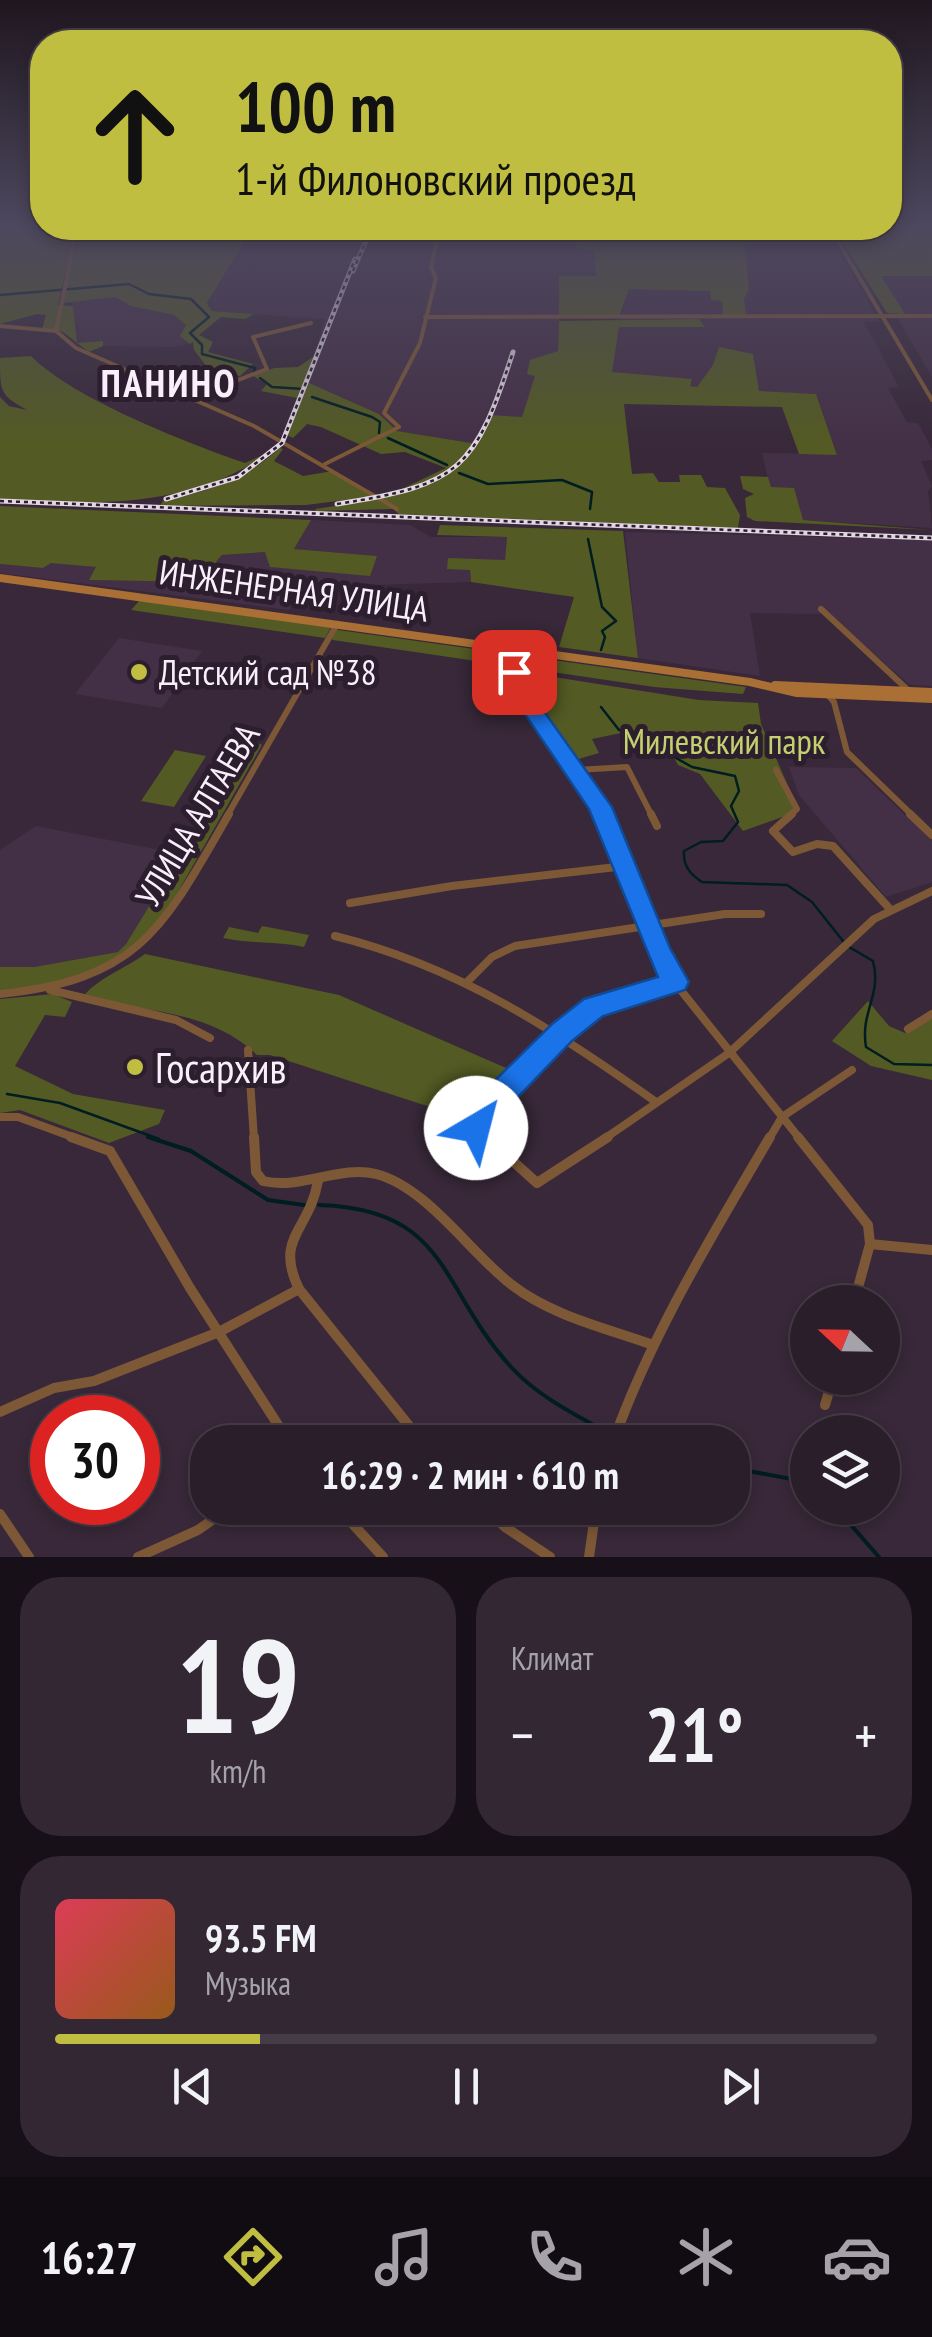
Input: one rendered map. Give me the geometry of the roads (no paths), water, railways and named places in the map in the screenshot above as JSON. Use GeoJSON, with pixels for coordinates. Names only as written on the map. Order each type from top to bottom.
{"type":"FeatureCollection","features":[{"type":"Feature","properties":{"kind":"main road","name":"ИНЖЕНЕРНАЯ УЛИЦА"},"geometry":{"type":"LineString","coordinates":[[0,578],[758,686],[932,695]]}},
{"type":"Feature","properties":{"kind":"main road","name":"ИНЖЕНЕРНАЯ УЛИЦА"},"geometry":{"type":"LineString","coordinates":[[799,688],[828,695],[932,695]]}},
{"type":"Feature","properties":{"kind":"street"},"geometry":{"type":"LineString","coordinates":[[56,331],[61,300]]}},
{"type":"Feature","properties":{"kind":"street"},"geometry":{"type":"LineString","coordinates":[[324,465],[399,427],[384,413],[420,343],[431,300]]}},
{"type":"Feature","properties":{"kind":"street"},"geometry":{"type":"LineString","coordinates":[[874,300],[932,400]]}},
{"type":"Feature","properties":{"kind":"street"},"geometry":{"type":"LineString","coordinates":[[426,318],[932,316]]}},
{"type":"Feature","properties":{"kind":"street"},"geometry":{"type":"LineString","coordinates":[[188,400],[266,369],[254,337],[310,323]]}},
{"type":"Feature","properties":{"kind":"street"},"geometry":{"type":"LineString","coordinates":[[0,326],[56,331],[90,355],[254,426],[382,497],[396,510]]}},
{"type":"Feature","properties":{"kind":"street"},"geometry":{"type":"LineString","coordinates":[[821,609],[908,691]]}},
{"type":"Feature","properties":{"kind":"street","name":"УЛИЦА АЛТАЕВА"},"geometry":{"type":"LineString","coordinates":[[0,994],[50,990],[110,970],[156,933],[176,906],[337,624]]}},
{"type":"Feature","properties":{"kind":"street"},"geometry":{"type":"LineString","coordinates":[[515,670],[511,677],[516,687],[600,807],[647,925],[675,982],[868,1225],[870,1244],[859,1285]]}},
{"type":"Feature","properties":{"kind":"street"},"geometry":{"type":"LineString","coordinates":[[828,695],[834,702],[848,752],[932,835]]}},
{"type":"Feature","properties":{"kind":"street"},"geometry":{"type":"LineString","coordinates":[[576,770],[627,767],[657,826]]}},
{"type":"Feature","properties":{"kind":"street"},"geometry":{"type":"LineString","coordinates":[[776,770],[797,809],[773,831],[793,852],[817,844],[833,846],[889,908]]}},
{"type":"Feature","properties":{"kind":"street"},"geometry":{"type":"LineString","coordinates":[[350,903],[452,886],[625,866]]}},
{"type":"Feature","properties":{"kind":"street"},"geometry":{"type":"LineString","coordinates":[[675,982],[594,1007],[562,1033],[477,1118],[476,1128],[537,1183],[730,1052],[889,908],[932,891]]}},
{"type":"Feature","properties":{"kind":"street"},"geometry":{"type":"LineString","coordinates":[[468,982],[492,957],[515,946],[725,914],[761,914]]}},
{"type":"Feature","properties":{"kind":"street"},"geometry":{"type":"LineString","coordinates":[[335,936],[385,946],[468,982],[562,1033],[656,1102]]}},
{"type":"Feature","properties":{"kind":"street"},"geometry":{"type":"LineString","coordinates":[[50,990],[77,1001],[180,1022],[210,1038]]}},
{"type":"Feature","properties":{"kind":"street"},"geometry":{"type":"LineString","coordinates":[[908,1029],[932,1014]]}},
{"type":"Feature","properties":{"kind":"street"},"geometry":{"type":"LineString","coordinates":[[248,1050],[256,1172],[272,1184],[377,1174],[398,1185],[469,1243],[512,1285],[539,1300],[653,1345]]}},
{"type":"Feature","properties":{"kind":"street"},"geometry":{"type":"LineString","coordinates":[[619,1425],[634,1381],[683,1285],[782,1117],[852,1070]]}},
{"type":"Feature","properties":{"kind":"street"},"geometry":{"type":"LineString","coordinates":[[0,1117],[18,1117],[110,1151],[190,1288],[278,1425]]}},
{"type":"Feature","properties":{"kind":"street"},"geometry":{"type":"LineString","coordinates":[[318,1182],[308,1216],[292,1237],[287,1252],[288,1268],[298,1289],[408,1425]]}},
{"type":"Feature","properties":{"kind":"street"},"geometry":{"type":"LineString","coordinates":[[870,1244],[932,1250]]}},
{"type":"Feature","properties":{"kind":"street"},"geometry":{"type":"LineString","coordinates":[[0,1412],[54,1388],[79,1384],[219,1332],[298,1289]]}},
{"type":"Feature","properties":{"kind":"street"},"geometry":{"type":"LineString","coordinates":[[825,1405],[828,1395]]}},
{"type":"Feature","properties":{"kind":"street"},"geometry":{"type":"LineString","coordinates":[[0,1514],[29,1557]]}},
{"type":"Feature","properties":{"kind":"street"},"geometry":{"type":"LineString","coordinates":[[138,1557],[205,1525]]}},
{"type":"Feature","properties":{"kind":"street"},"geometry":{"type":"LineString","coordinates":[[354,1525],[383,1557]]}},
{"type":"Feature","properties":{"kind":"street"},"geometry":{"type":"LineString","coordinates":[[502,1525],[550,1557]]}},
{"type":"Feature","properties":{"kind":"street"},"geometry":{"type":"LineString","coordinates":[[589,1557],[594,1525]]}},
{"type":"Feature","properties":{"kind":"waterway"},"geometry":{"type":"LineString","coordinates":[[192,300],[209,317],[190,333],[202,345],[202,354],[255,368],[254,372]]}},
{"type":"Feature","properties":{"kind":"waterway"},"geometry":{"type":"LineString","coordinates":[[260,378],[272,387],[304,389]]}},
{"type":"Feature","properties":{"kind":"waterway"},"geometry":{"type":"LineString","coordinates":[[312,397],[372,417],[380,422],[379,433]]}},
{"type":"Feature","properties":{"kind":"waterway"},"geometry":{"type":"LineString","coordinates":[[388,438],[447,465]]}},
{"type":"Feature","properties":{"kind":"waterway"},"geometry":{"type":"LineString","coordinates":[[459,473],[488,484],[562,480],[592,492],[590,509]]}},
{"type":"Feature","properties":{"kind":"waterway"},"geometry":{"type":"LineString","coordinates":[[588,539],[602,607],[616,621],[602,631],[605,637],[601,650]]}},
{"type":"Feature","properties":{"kind":"waterway"},"geometry":{"type":"LineString","coordinates":[[601,707],[619,730],[664,737],[678,749],[676,758],[692,767],[735,776],[739,791],[731,806],[738,822],[723,841],[701,842],[684,851],[686,865],[694,876],[702,882],[787,885],[812,902],[843,941]]}},
{"type":"Feature","properties":{"kind":"waterway"},"geometry":{"type":"LineString","coordinates":[[849,947],[873,961],[875,984],[866,1023],[866,1047],[894,1064],[932,1065]]}},
{"type":"Feature","properties":{"kind":"waterway"},"geometry":{"type":"LineString","coordinates":[[7,1094],[60,1103],[159,1139]]}},
{"type":"Feature","properties":{"kind":"waterway"},"geometry":{"type":"LineString","coordinates":[[148,1137],[191,1151],[268,1200],[304,1205]]}},
{"type":"Feature","properties":{"kind":"waterway"},"geometry":{"type":"LineString","coordinates":[[319,1205],[362,1210],[394,1221],[418,1238],[437,1258],[512,1368],[543,1395],[594,1425]]}},
{"type":"Feature","properties":{"kind":"waterway"},"geometry":{"type":"LineString","coordinates":[[750,1471],[790,1479]]}},
{"type":"Feature","properties":{"kind":"waterway"},"geometry":{"type":"LineString","coordinates":[[851,1525],[879,1557]]}},
{"type":"Feature","properties":{"kind":"railway"},"geometry":{"type":"LineString","coordinates":[[166,499],[238,477],[282,443],[339,300]]}},
{"type":"Feature","properties":{"kind":"railway"},"geometry":{"type":"LineString","coordinates":[[337,504],[411,489],[457,465],[487,422],[513,352]]}},
{"type":"Feature","properties":{"kind":"railway"},"geometry":{"type":"LineString","coordinates":[[0,501],[932,538]]}},
{"type":"Feature","properties":{"kind":"place","name":"Детский сад №38"},"geometry":{"type":"Point","coordinates":[139,672]}},
{"type":"Feature","properties":{"kind":"place","name":"Госархив"},"geometry":{"type":"Point","coordinates":[135,1067]}},
{"type":"Feature","properties":{"kind":"district","name":"ПАНИНО"},"geometry":{"type":"Point","coordinates":[169,382]}},
{"type":"Feature","properties":{"kind":"park label","name":"Милевский парк"},"geometry":{"type":"Point","coordinates":[724,741]}}]}
